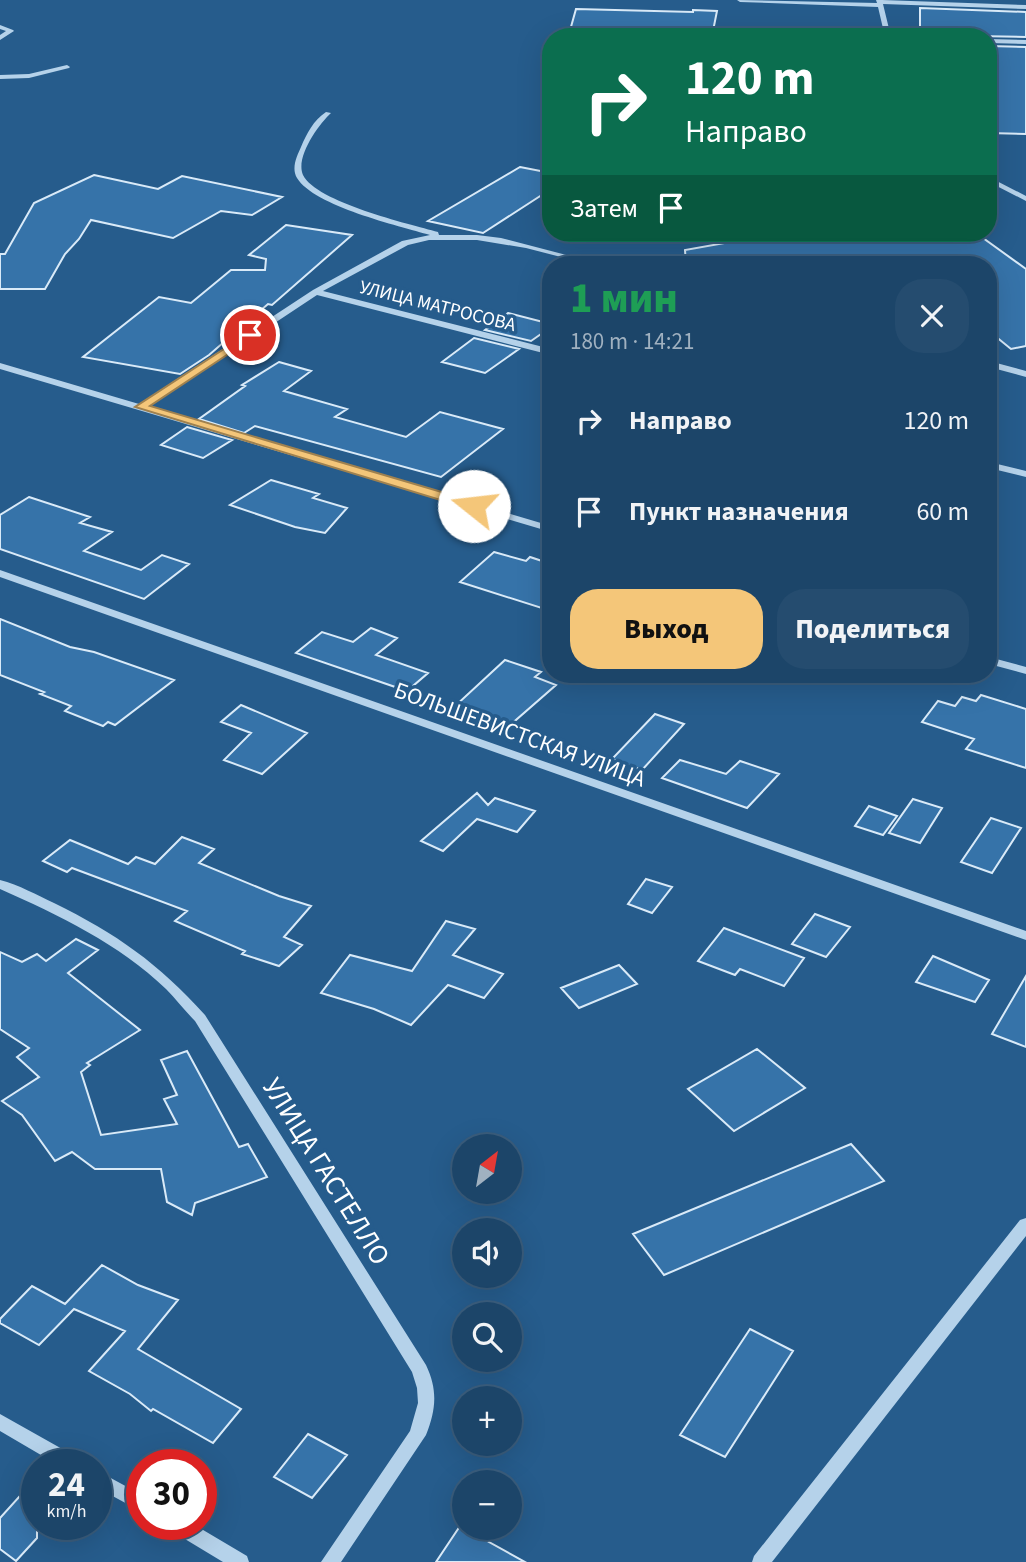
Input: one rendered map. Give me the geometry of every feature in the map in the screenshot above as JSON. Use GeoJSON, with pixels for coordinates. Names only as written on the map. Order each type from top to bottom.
{"type":"FeatureCollection","features":[{"type":"Feature","properties":{"kind":"street"},"geometry":{"type":"LineString","coordinates":[[740,0],[1026,7]]}},
{"type":"Feature","properties":{"kind":"street"},"geometry":{"type":"LineString","coordinates":[[880,2],[886,28]]}},
{"type":"Feature","properties":{"kind":"street"},"geometry":{"type":"LineString","coordinates":[[0,27],[11,31],[0,38]]}},
{"type":"Feature","properties":{"kind":"street"},"geometry":{"type":"LineString","coordinates":[[997,41],[1026,42]]}},
{"type":"Feature","properties":{"kind":"street"},"geometry":{"type":"LineString","coordinates":[[0,77],[29,76],[67,67]]}},
{"type":"Feature","properties":{"kind":"street"},"geometry":{"type":"LineString","coordinates":[[328,113],[318,120],[297,165],[302,180],[336,204],[438,235],[509,243],[563,256]]}},
{"type":"Feature","properties":{"kind":"street"},"geometry":{"type":"LineString","coordinates":[[997,183],[1026,199]]}},
{"type":"Feature","properties":{"kind":"street"},"geometry":{"type":"LineString","coordinates":[[141,407],[316,292],[405,243],[438,235]]}},
{"type":"Feature","properties":{"kind":"street","name":"УЛИЦА МАТРОСОВА"},"geometry":{"type":"LineString","coordinates":[[316,292],[542,350]]}},
{"type":"Feature","properties":{"kind":"street"},"geometry":{"type":"LineString","coordinates":[[997,366],[1026,374]]}},
{"type":"Feature","properties":{"kind":"street"},"geometry":{"type":"LineString","coordinates":[[3,369],[141,407],[542,526]]}},
{"type":"Feature","properties":{"kind":"street"},"geometry":{"type":"LineString","coordinates":[[997,466],[1026,474]]}},
{"type":"Feature","properties":{"kind":"street","name":"БОЛЬШЕВИСТСКАЯ УЛИЦА"},"geometry":{"type":"LineString","coordinates":[[0,573],[1026,936]]}},
{"type":"Feature","properties":{"kind":"street"},"geometry":{"type":"LineString","coordinates":[[997,662],[1026,671]]}},
{"type":"Feature","properties":{"kind":"street","name":"УЛИЦА ГАСТЕЛЛО"},"geometry":{"type":"LineString","coordinates":[[0,884],[68,914],[120,946],[164,979],[200,1018],[420,1370],[428,1391],[427,1413],[417,1435],[330,1562]]}},
{"type":"Feature","properties":{"kind":"street"},"geometry":{"type":"LineString","coordinates":[[761,1562],[1026,1224]]}},
{"type":"Feature","properties":{"kind":"street"},"geometry":{"type":"LineString","coordinates":[[0,1422],[46,1449]]}},
{"type":"Feature","properties":{"kind":"street"},"geometry":{"type":"LineString","coordinates":[[203,1540],[240,1562]]}},
{"type":"Feature","properties":{"kind":"building"},"geometry":{"type":"Polygon","coordinates":[[[920,8],[1026,12],[1026,37],[997,36],[997,28],[920,28],[920,8]]]}},
{"type":"Feature","properties":{"kind":"building"},"geometry":{"type":"Polygon","coordinates":[[[576,9],[717,11],[714,28],[571,28],[576,9]]]}},
{"type":"Feature","properties":{"kind":"building"},"geometry":{"type":"Polygon","coordinates":[[[997,46],[1026,47],[1026,134],[997,133],[997,46]]]}},
{"type":"Feature","properties":{"kind":"building"},"geometry":{"type":"Polygon","coordinates":[[[520,167],[542,171],[542,195],[483,233],[428,221],[520,167]]]}},
{"type":"Feature","properties":{"kind":"building"},"geometry":{"type":"Polygon","coordinates":[[[94,175],[158,189],[182,176],[282,197],[252,215],[221,211],[173,238],[91,220],[65,254],[45,289],[0,289],[0,254],[5,254],[34,203],[94,175]]]}},
{"type":"Feature","properties":{"kind":"building"},"geometry":{"type":"Polygon","coordinates":[[[286,225],[352,235],[272,305],[268,304],[209,355],[180,374],[83,357],[159,297],[191,303],[231,270],[265,270],[266,259],[249,255],[286,225]]]}},
{"type":"Feature","properties":{"kind":"building"},"geometry":{"type":"Polygon","coordinates":[[[730,242],[988,242],[1026,269],[1026,346],[1011,349],[997,338],[997,256],[685,256],[685,250],[730,242]]]}},
{"type":"Feature","properties":{"kind":"building"},"geometry":{"type":"Polygon","coordinates":[[[508,313],[542,322],[542,333],[531,341],[485,330],[508,313]]]}},
{"type":"Feature","properties":{"kind":"building"},"geometry":{"type":"Polygon","coordinates":[[[474,338],[519,349],[485,373],[442,362],[474,338]]]}},
{"type":"Feature","properties":{"kind":"building"},"geometry":{"type":"Polygon","coordinates":[[[279,362],[311,371],[284,391],[347,409],[335,417],[406,437],[440,412],[503,429],[441,477],[255,426],[244,433],[199,419],[245,386],[242,385],[279,362]]]}},
{"type":"Feature","properties":{"kind":"building"},"geometry":{"type":"Polygon","coordinates":[[[187,427],[232,440],[203,458],[161,445],[187,427]]]}},
{"type":"Feature","properties":{"kind":"building"},"geometry":{"type":"Polygon","coordinates":[[[271,480],[319,494],[313,498],[347,508],[325,533],[295,527],[230,505],[271,480]]]}},
{"type":"Feature","properties":{"kind":"building"},"geometry":{"type":"Polygon","coordinates":[[[29,497],[90,517],[80,523],[112,532],[84,551],[141,570],[162,555],[189,564],[144,599],[0,549],[0,515],[29,497]]]}},
{"type":"Feature","properties":{"kind":"building"},"geometry":{"type":"Polygon","coordinates":[[[494,552],[526,561],[530,557],[542,561],[542,608],[460,582],[494,552]]]}},
{"type":"Feature","properties":{"kind":"building"},"geometry":{"type":"Polygon","coordinates":[[[0,619],[70,647],[94,652],[174,680],[115,725],[108,722],[103,726],[65,711],[71,706],[40,694],[44,692],[0,675],[0,619]]]}},
{"type":"Feature","properties":{"kind":"building"},"geometry":{"type":"Polygon","coordinates":[[[371,628],[397,638],[376,655],[428,673],[407,691],[296,653],[322,632],[353,642],[371,628]]]}},
{"type":"Feature","properties":{"kind":"building"},"geometry":{"type":"Polygon","coordinates":[[[505,660],[541,672],[535,677],[542,680],[542,683],[556,685],[509,726],[454,707],[505,660]]]}},
{"type":"Feature","properties":{"kind":"building"},"geometry":{"type":"Polygon","coordinates":[[[981,695],[1026,709],[1026,768],[966,749],[974,739],[922,722],[938,701],[955,706],[962,697],[976,701],[981,695]]]}},
{"type":"Feature","properties":{"kind":"building"},"geometry":{"type":"Polygon","coordinates":[[[241,705],[307,733],[262,774],[224,760],[251,733],[221,722],[241,705]]]}},
{"type":"Feature","properties":{"kind":"building"},"geometry":{"type":"Polygon","coordinates":[[[655,714],[684,724],[642,770],[612,759],[655,714]]]}},
{"type":"Feature","properties":{"kind":"building"},"geometry":{"type":"Polygon","coordinates":[[[680,760],[726,774],[740,761],[779,774],[747,808],[662,778],[680,760]]]}},
{"type":"Feature","properties":{"kind":"building"},"geometry":{"type":"Polygon","coordinates":[[[477,793],[488,805],[495,798],[535,811],[517,832],[477,819],[443,851],[421,841],[477,793]]]}},
{"type":"Feature","properties":{"kind":"building"},"geometry":{"type":"Polygon","coordinates":[[[913,799],[942,808],[920,843],[889,833],[913,799]]]}},
{"type":"Feature","properties":{"kind":"building"},"geometry":{"type":"Polygon","coordinates":[[[869,806],[897,816],[883,835],[855,826],[869,806]]]}},
{"type":"Feature","properties":{"kind":"building"},"geometry":{"type":"Polygon","coordinates":[[[991,818],[1021,828],[992,873],[961,862],[991,818]]]}},
{"type":"Feature","properties":{"kind":"building"},"geometry":{"type":"Polygon","coordinates":[[[182,837],[214,849],[199,863],[279,896],[311,906],[284,937],[302,945],[279,966],[242,954],[245,951],[175,921],[187,911],[72,868],[67,872],[43,861],[70,840],[128,864],[136,857],[155,864],[182,837]]]}},
{"type":"Feature","properties":{"kind":"building"},"geometry":{"type":"Polygon","coordinates":[[[646,879],[672,887],[652,913],[628,904],[646,879]]]}},
{"type":"Feature","properties":{"kind":"building"},"geometry":{"type":"Polygon","coordinates":[[[815,914],[850,927],[826,957],[792,944],[815,914]]]}},
{"type":"Feature","properties":{"kind":"building"},"geometry":{"type":"Polygon","coordinates":[[[446,921],[475,929],[453,955],[503,974],[484,998],[448,985],[411,1025],[374,1009],[321,993],[350,955],[412,971],[446,921]]]}},
{"type":"Feature","properties":{"kind":"building"},"geometry":{"type":"Polygon","coordinates":[[[724,928],[804,958],[784,986],[740,969],[735,975],[698,961],[724,928]]]}},
{"type":"Feature","properties":{"kind":"building"},"geometry":{"type":"Polygon","coordinates":[[[76,939],[98,950],[68,973],[140,1030],[87,1063],[90,1065],[81,1072],[101,1135],[177,1124],[164,1099],[177,1095],[161,1060],[187,1051],[239,1147],[248,1144],[267,1177],[195,1203],[192,1215],[167,1202],[161,1169],[95,1169],[72,1152],[55,1161],[22,1115],[2,1101],[39,1077],[17,1057],[29,1048],[0,1029],[0,952],[22,962],[37,954],[46,961],[76,939]]]}},
{"type":"Feature","properties":{"kind":"building"},"geometry":{"type":"Polygon","coordinates":[[[933,956],[989,980],[975,1002],[916,982],[933,956]]]}},
{"type":"Feature","properties":{"kind":"building"},"geometry":{"type":"Polygon","coordinates":[[[619,965],[637,984],[579,1008],[561,988],[619,965]]]}},
{"type":"Feature","properties":{"kind":"building"},"geometry":{"type":"Polygon","coordinates":[[[1026,976],[1026,1047],[992,1034],[1026,976]]]}},
{"type":"Feature","properties":{"kind":"building"},"geometry":{"type":"Polygon","coordinates":[[[757,1049],[805,1088],[734,1131],[688,1089],[757,1049]]]}},
{"type":"Feature","properties":{"kind":"building"},"geometry":{"type":"Polygon","coordinates":[[[851,1144],[884,1181],[664,1275],[633,1234],[851,1144]]]}},
{"type":"Feature","properties":{"kind":"building"},"geometry":{"type":"Polygon","coordinates":[[[102,1265],[138,1285],[178,1300],[138,1349],[241,1409],[213,1443],[153,1409],[151,1411],[130,1394],[89,1371],[125,1331],[74,1309],[39,1345],[0,1323],[0,1319],[32,1286],[65,1304],[102,1265]]]}},
{"type":"Feature","properties":{"kind":"building"},"geometry":{"type":"Polygon","coordinates":[[[750,1329],[793,1351],[725,1457],[680,1435],[750,1329]]]}},
{"type":"Feature","properties":{"kind":"building"},"geometry":{"type":"Polygon","coordinates":[[[308,1434],[347,1455],[312,1498],[274,1477],[308,1434]]]}},
{"type":"Feature","properties":{"kind":"building"},"geometry":{"type":"Polygon","coordinates":[[[21,1495],[21,1540],[35,1540],[16,1561],[0,1549],[0,1518],[21,1495]]]}},
{"type":"Feature","properties":{"kind":"building"},"geometry":{"type":"Polygon","coordinates":[[[452,1538],[485,1540],[525,1562],[436,1562],[452,1538]]]}},
{"type":"Feature","properties":{"kind":"route"},"geometry":{"type":"LineString","coordinates":[[250,335],[141,407],[474,506]]}}]}
